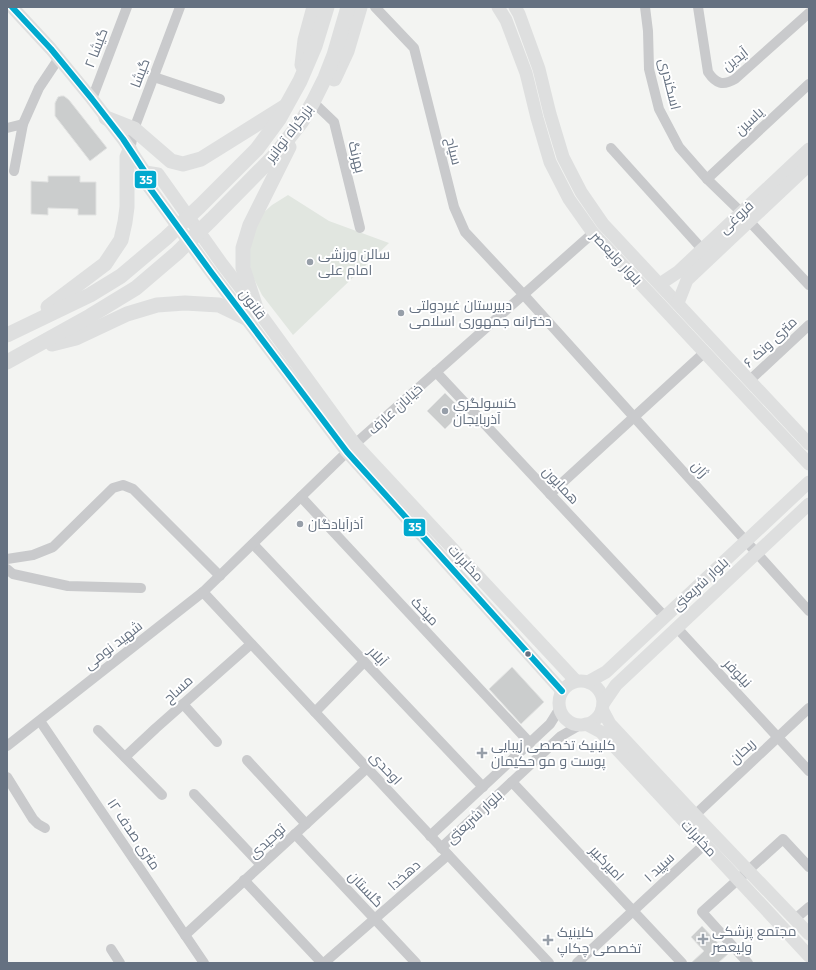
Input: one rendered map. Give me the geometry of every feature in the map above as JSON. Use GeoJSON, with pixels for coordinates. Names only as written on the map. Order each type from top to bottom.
{"type":"FeatureCollection","features":[{"type":"Feature","properties":{"kind":"highway"},"geometry":{"type":"LineString","coordinates":[[300,81],[305,40],[314,7]]}},
{"type":"Feature","properties":{"kind":"highway","name":"بزرگراه توانیر"},"geometry":{"type":"LineString","coordinates":[[24,326],[90,294],[121,276],[166,238],[257,149],[280,119],[300,81],[315,46],[327,7]]}},
{"type":"Feature","properties":{"kind":"highway","name":"بزرگراه توانیر"},"geometry":{"type":"LineString","coordinates":[[30,350],[136,288],[178,253],[276,154],[302,120],[325,78],[334,55],[348,7]]}},
{"type":"Feature","properties":{"kind":"highway"},"geometry":{"type":"LineString","coordinates":[[313,102],[334,80],[347,51],[360,7]]}},
{"type":"Feature","properties":{"kind":"highway"},"geometry":{"type":"LineString","coordinates":[[106,118],[134,129],[171,161],[183,164],[201,159],[287,105]]}},
{"type":"Feature","properties":{"kind":"highway"},"geometry":{"type":"LineString","coordinates":[[7,362],[30,350],[76,338],[127,314],[157,305],[185,303],[219,305],[251,313],[243,268],[243,248],[250,225],[302,120]]}},
{"type":"Feature","properties":{"kind":"highway"},"geometry":{"type":"LineString","coordinates":[[7,335],[24,326],[105,264],[121,240],[127,207],[127,157],[130,150]]}},
{"type":"Feature","properties":{"kind":"main road","name":"قانون"},"geometry":{"type":"LineString","coordinates":[[12,7],[59,58],[123,139],[145,172],[158,174],[222,264],[251,313],[351,448]]}},
{"type":"Feature","properties":{"kind":"main road","name":"بلوار ولیعصر"},"geometry":{"type":"LineString","coordinates":[[498,7],[506,20],[526,73],[550,162],[570,199],[593,232],[809,464]]}},
{"type":"Feature","properties":{"kind":"main road","name":"بلوار ولیعصر"},"geometry":{"type":"LineString","coordinates":[[515,7],[519,14],[539,69],[550,114],[563,157],[578,185],[603,224],[809,444]]}},
{"type":"Feature","properties":{"kind":"main road"},"geometry":{"type":"LineString","coordinates":[[516,47],[529,41]]}},
{"type":"Feature","properties":{"kind":"main road","name":"فروغى"},"geometry":{"type":"LineString","coordinates":[[678,303],[687,280],[809,149]]}},
{"type":"Feature","properties":{"kind":"main road","name":"فروغى"},"geometry":{"type":"LineString","coordinates":[[660,284],[678,272],[702,249],[745,217],[809,165]]}},
{"type":"Feature","properties":{"kind":"main road"},"geometry":{"type":"LineString","coordinates":[[723,372],[733,362]]}},
{"type":"Feature","properties":{"kind":"main road","name":"مخابرات"},"geometry":{"type":"LineString","coordinates":[[351,448],[582,682]]}},
{"type":"Feature","properties":{"kind":"main road","name":"مخابرات"},"geometry":{"type":"LineString","coordinates":[[351,448],[562,691]]}},
{"type":"Feature","properties":{"kind":"main road","name":"بلوار شریعتى"},"geometry":{"type":"LineString","coordinates":[[582,682],[606,672],[809,482]]}},
{"type":"Feature","properties":{"kind":"main road","name":"بلوار شریعتى"},"geometry":{"type":"LineString","coordinates":[[602,706],[616,685],[809,504]]}},
{"type":"Feature","properties":{"kind":"main road"},"geometry":{"type":"LineString","coordinates":[[582,682],[593,684],[597,688],[602,698],[602,706],[600,714],[596,719],[583,724],[575,724],[565,718],[562,713],[560,708],[560,696],[566,687],[582,682]]}},
{"type":"Feature","properties":{"kind":"main road","name":"مخابرات"},"geometry":{"type":"LineString","coordinates":[[602,706],[610,724],[809,934]]}},
{"type":"Feature","properties":{"kind":"main road","name":"مخابرات"},"geometry":{"type":"LineString","coordinates":[[583,724],[601,732],[809,956]]}},
{"type":"Feature","properties":{"kind":"street","name":"گیشا ۲"},"geometry":{"type":"LineString","coordinates":[[92,99],[127,7]]}},
{"type":"Feature","properties":{"kind":"street","name":"گیشا"},"geometry":{"type":"LineString","coordinates":[[130,150],[134,129],[180,7]]}},
{"type":"Feature","properties":{"kind":"street","name":"سیاح"},"geometry":{"type":"LineString","coordinates":[[375,7],[414,48],[454,207],[465,232],[523,294]]}},
{"type":"Feature","properties":{"kind":"street","name":"اسکندری"},"geometry":{"type":"LineString","coordinates":[[645,7],[648,31],[649,68],[659,109],[679,147],[809,285]]}},
{"type":"Feature","properties":{"kind":"street","name":"آیدین"},"geometry":{"type":"LineString","coordinates":[[698,7],[708,72],[712,79],[720,83],[728,83],[735,79],[809,13]]}},
{"type":"Feature","properties":{"kind":"street"},"geometry":{"type":"LineString","coordinates":[[14,171],[22,124],[39,88],[59,58]]}},
{"type":"Feature","properties":{"kind":"street"},"geometry":{"type":"LineString","coordinates":[[154,77],[220,99]]}},
{"type":"Feature","properties":{"kind":"street","name":"یاسین"},"geometry":{"type":"LineString","coordinates":[[708,179],[809,84]]}},
{"type":"Feature","properties":{"kind":"street","name":"بهرنگ"},"geometry":{"type":"LineString","coordinates":[[313,102],[334,122],[360,228]]}},
{"type":"Feature","properties":{"kind":"street"},"geometry":{"type":"LineString","coordinates":[[7,128],[22,124]]}},
{"type":"Feature","properties":{"kind":"street"},"geometry":{"type":"LineString","coordinates":[[611,148],[702,249]]}},
{"type":"Feature","properties":{"kind":"street","name":"خیابان عارف"},"geometry":{"type":"LineString","coordinates":[[203,592],[351,448],[593,232]]}},
{"type":"Feature","properties":{"kind":"street","name":"ژان"},"geometry":{"type":"LineString","coordinates":[[523,294],[809,611]]}},
{"type":"Feature","properties":{"kind":"street","name":"۶ متری ونک"},"geometry":{"type":"LineString","coordinates":[[750,380],[809,325]]}},
{"type":"Feature","properties":{"kind":"street"},"geometry":{"type":"LineString","coordinates":[[550,494],[705,352]]}},
{"type":"Feature","properties":{"kind":"street","name":"همایون"},"geometry":{"type":"LineString","coordinates":[[436,372],[665,617]]}},
{"type":"Feature","properties":{"kind":"street"},"geometry":{"type":"LineString","coordinates":[[7,559],[34,555],[53,547],[113,488],[123,485],[133,489],[220,576]]}},
{"type":"Feature","properties":{"kind":"street","name":"میخک"},"geometry":{"type":"LineString","coordinates":[[300,497],[530,743]]}},
{"type":"Feature","properties":{"kind":"street","name":"آیلار"},"geometry":{"type":"LineString","coordinates":[[253,544],[483,787]]}},
{"type":"Feature","properties":{"kind":"street"},"geometry":{"type":"LineString","coordinates":[[7,569],[13,574],[68,586],[141,588]]}},
{"type":"Feature","properties":{"kind":"street","name":"اوحدی"},"geometry":{"type":"LineString","coordinates":[[203,592],[549,963]]}},
{"type":"Feature","properties":{"kind":"street","name":"شهید نومی"},"geometry":{"type":"LineString","coordinates":[[7,746],[203,592]]}},
{"type":"Feature","properties":{"kind":"street","name":"نیلوفر"},"geometry":{"type":"LineString","coordinates":[[677,628],[809,771]]}},
{"type":"Feature","properties":{"kind":"street","name":"مساح"},"geometry":{"type":"LineString","coordinates":[[125,757],[182,704],[251,644]]}},
{"type":"Feature","properties":{"kind":"street"},"geometry":{"type":"LineString","coordinates":[[315,712],[364,662]]}},
{"type":"Feature","properties":{"kind":"street"},"geometry":{"type":"LineString","coordinates":[[182,704],[217,742]]}},
{"type":"Feature","properties":{"kind":"street","name":"بلوار شریعتى"},"geometry":{"type":"LineString","coordinates":[[430,836],[550,724],[560,708]]}},
{"type":"Feature","properties":{"kind":"street","name":"ریحان"},"geometry":{"type":"LineString","coordinates":[[695,815],[809,708]]}},
{"type":"Feature","properties":{"kind":"street","name":"۱۲ متری صدف"},"geometry":{"type":"LineString","coordinates":[[40,720],[204,963]]}},
{"type":"Feature","properties":{"kind":"street","name":"بلوار شریعتى"},"geometry":{"type":"LineString","coordinates":[[444,851],[512,782],[561,736],[583,724]]}},
{"type":"Feature","properties":{"kind":"street"},"geometry":{"type":"LineString","coordinates":[[98,730],[162,795]]}},
{"type":"Feature","properties":{"kind":"street"},"geometry":{"type":"LineString","coordinates":[[247,760],[306,824]]}},
{"type":"Feature","properties":{"kind":"street","name":"توحیدی"},"geometry":{"type":"LineString","coordinates":[[185,934],[366,768]]}},
{"type":"Feature","properties":{"kind":"street"},"geometry":{"type":"LineString","coordinates":[[7,778],[33,819],[45,828]]}},
{"type":"Feature","properties":{"kind":"street","name":"امیرکبیر"},"geometry":{"type":"LineString","coordinates":[[512,782],[682,963]]}},
{"type":"Feature","properties":{"kind":"street"},"geometry":{"type":"LineString","coordinates":[[194,794],[261,865]]}},
{"type":"Feature","properties":{"kind":"street","name":"گلستان"},"geometry":{"type":"LineString","coordinates":[[295,834],[416,963]]}},
{"type":"Feature","properties":{"kind":"street"},"geometry":{"type":"LineString","coordinates":[[748,963],[702,912],[783,839],[809,867]]}},
{"type":"Feature","properties":{"kind":"street","name":"سپید ۱"},"geometry":{"type":"LineString","coordinates":[[577,963],[705,844]]}},
{"type":"Feature","properties":{"kind":"street","name":"دهخدا"},"geometry":{"type":"LineString","coordinates":[[323,963],[375,919],[444,851]]}},
{"type":"Feature","properties":{"kind":"street"},"geometry":{"type":"LineString","coordinates":[[244,880],[323,963]]}},
{"type":"Feature","properties":{"kind":"street"},"geometry":{"type":"LineString","coordinates":[[795,920],[809,906]]}},
{"type":"Feature","properties":{"kind":"street"},"geometry":{"type":"LineString","coordinates":[[110,949],[120,963]]}},
{"type":"Feature","properties":{"kind":"shaded area","name":"سالن ورزشی امام علی"},"geometry":{"type":"Polygon","coordinates":[[[288,195],[329,221],[389,243],[293,335],[262,295],[251,273],[248,251],[252,233],[262,214],[272,205],[288,195]]]}},
{"type":"Feature","properties":{"kind":"building"},"geometry":{"type":"Polygon","coordinates":[[[64,96],[69,100],[107,148],[90,161],[55,116],[55,103],[58,97],[64,96]]]}},
{"type":"Feature","properties":{"kind":"building"},"geometry":{"type":"Polygon","coordinates":[[[48,176],[80,176],[80,182],[96,182],[96,215],[78,215],[78,209],[48,208],[48,215],[31,214],[31,181],[48,182],[48,176]]]}},
{"type":"Feature","properties":{"kind":"building","name":"کنسولگری آذربایجان"},"geometry":{"type":"Polygon","coordinates":[[[445,393],[463,411],[445,429],[427,411],[445,393]]]}},
{"type":"Feature","properties":{"kind":"building"},"geometry":{"type":"Polygon","coordinates":[[[512,667],[544,702],[521,724],[489,689],[512,667]]]}},
{"type":"Feature","properties":{"kind":"building"},"geometry":{"type":"Polygon","coordinates":[[[702,926],[728,954],[718,963],[691,963],[704,951],[691,937],[702,926]]]}},
{"type":"Feature","properties":{"kind":"transit line","name":"35"},"geometry":{"type":"LineString","coordinates":[[12,7],[51,49],[123,139],[145,172],[146,183],[211,272],[347,452],[562,691]]}},
{"type":"Feature","properties":{"kind":"place","name":"سالن ورزشی امام علی"},"geometry":{"type":"Point","coordinates":[310,262]}},
{"type":"Feature","properties":{"kind":"place","name":"دبیرستان غیردولتی دخترانه جمهوری اسلامی"},"geometry":{"type":"Point","coordinates":[401,313]}},
{"type":"Feature","properties":{"kind":"place","name":"کنسولگری آذربایجان"},"geometry":{"type":"Point","coordinates":[445,411]}},
{"type":"Feature","properties":{"kind":"place","name":"آذرآبادگان"},"geometry":{"type":"Point","coordinates":[300,524]}},
{"type":"Feature","properties":{"kind":"place","name":"کلینیک تخصصی زیبایی پوست و مو حکیمان"},"geometry":{"type":"Point","coordinates":[482,753]}},
{"type":"Feature","properties":{"kind":"place","name":"مجتمع پزشکی ولیعصر"},"geometry":{"type":"Point","coordinates":[703,939]}},
{"type":"Feature","properties":{"kind":"place","name":"کلينيک تخصصی چکاپ"},"geometry":{"type":"Point","coordinates":[548,940]}}]}
